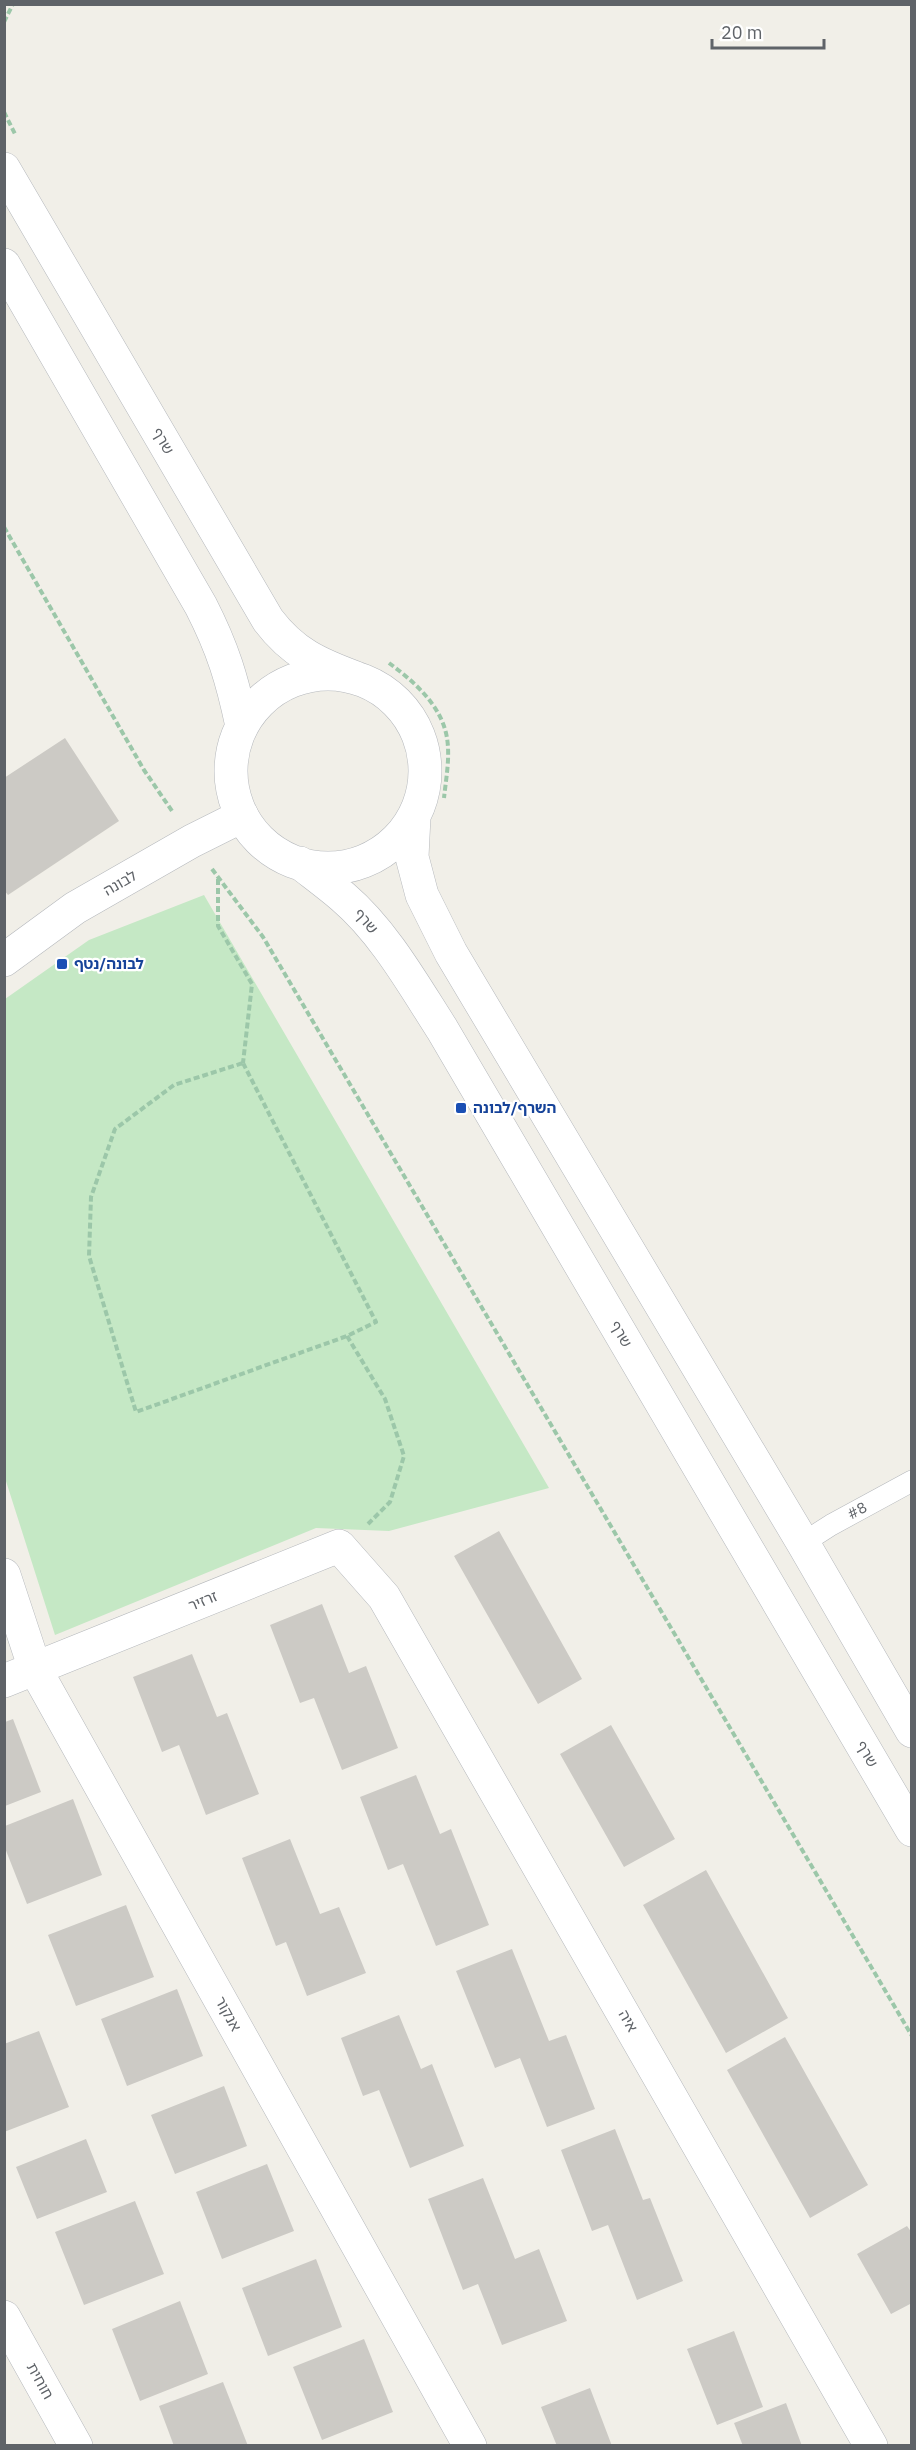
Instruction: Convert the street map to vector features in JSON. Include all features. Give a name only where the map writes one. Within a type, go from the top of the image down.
[{"type":"street","name":"שרף","points":[[4,169],[268,620],[282,638],[301,654],[322,666],[356,678]]},
{"type":"street","points":[[4,265],[220,642],[231,675],[242,726]]},
{"type":"street","points":[[414,817],[398,839],[377,855],[352,865],[325,868],[292,861],[263,843],[242,816],[233,789],[231,760],[238,733],[253,708],[274,689],[299,678],[328,674],[356,678],[382,690],[404,710],[418,734],[425,762],[423,791],[414,817],[412,857],[422,895],[451,953],[803,1543],[912,1731]]},
{"type":"street","name":"לבונה","points":[[4,960],[75,908],[192,841],[242,816]]},
{"type":"street","name":"שרף","points":[[300,862],[345,898],[372,928],[404,969],[436,1019],[912,1830]]},
{"type":"street","name":"איה","points":[[339,1546],[384,1597],[871,2445]]},
{"type":"street","name":"זרזיר","points":[[4,1681],[339,1546]]},
{"type":"street","name":"אנקור","points":[[4,1575],[35,1669],[470,2445]]},
{"type":"street","name":"חוחית","points":[[4,2317],[76,2445]]},
{"type":"lane","name":"#8","points":[[803,1543],[831,1525],[912,1481]]},
{"type":"path","points":[[4,22],[13,4]]},
{"type":"path","points":[[4,527],[144,770],[192,841],[263,937],[912,2036]]},
{"type":"path","points":[[218,877],[219,926],[252,984],[243,1063],[376,1322],[347,1336],[136,1412],[89,1256],[91,1197],[115,1129],[174,1085],[243,1063]]},
{"type":"path","points":[[339,1546],[372,1521],[390,1502],[404,1456],[385,1399],[347,1336]]},
{"type":"green space","points":[[204,895],[549,1488],[389,1531],[316,1528],[55,1635],[5,1478],[5,999],[89,940]]},
{"type":"building","points":[[65,738],[119,821],[8,895],[4,890],[4,778]]},
{"type":"building","points":[[499,1531],[582,1679],[538,1704],[454,1556]]},
{"type":"building","points":[[322,1604],[349,1673],[366,1666],[398,1748],[342,1770],[314,1698],[300,1703],[270,1625]]},
{"type":"building","points":[[192,1654],[217,1717],[227,1713],[259,1794],[206,1815],[179,1745],[162,1752],[133,1677]]},
{"type":"building","points":[[13,1719],[41,1792],[5,1806],[5,1722]]},
{"type":"building","points":[[611,1725],[675,1839],[624,1867],[560,1754]]},
{"type":"building","points":[[416,1775],[440,1834],[451,1829],[489,1925],[436,1946],[403,1864],[388,1870],[360,1797]]},
{"type":"building","points":[[73,1799],[102,1875],[27,1904],[5,1848],[5,1826]]},
{"type":"building","points":[[290,1839],[320,1914],[339,1907],[366,1973],[307,1996],[286,1942],[276,1946],[242,1858]]},
{"type":"building","points":[[706,1870],[788,2018],[726,2053],[643,1905]]},
{"type":"building","points":[[126,1905],[154,1977],[76,2006],[48,1935]]},
{"type":"building","points":[[512,1949],[549,2041],[566,2035],[595,2109],[547,2127],[520,2058],[495,2068],[456,1971]]},
{"type":"building","points":[[177,1989],[203,2056],[127,2086],[101,2019]]},
{"type":"building","points":[[399,2015],[421,2069],[432,2064],[464,2146],[410,2168],[379,2090],[363,2096],[341,2038]]},
{"type":"building","points":[[39,2031],[69,2107],[4,2132],[4,2044]]},
{"type":"building","points":[[785,2037],[868,2185],[810,2218],[727,2070]]},
{"type":"building","points":[[224,2086],[247,2146],[175,2174],[151,2115]]},
{"type":"building","points":[[615,2129],[643,2200],[650,2198],[683,2281],[637,2300],[608,2225],[592,2231],[561,2150]]},
{"type":"building","points":[[86,2139],[107,2192],[37,2219],[16,2167]]},
{"type":"building","points":[[267,2164],[294,2231],[222,2259],[196,2192]]},
{"type":"building","points":[[483,2178],[515,2259],[539,2249],[567,2321],[502,2345],[478,2284],[463,2290],[428,2199]]},
{"type":"building","points":[[135,2201],[164,2274],[84,2305],[55,2232]]},
{"type":"building","points":[[907,2226],[912,2233],[912,2303],[891,2314],[857,2254]]},
{"type":"building","points":[[316,2259],[342,2327],[268,2356],[242,2288]]},
{"type":"building","points":[[180,2301],[208,2374],[140,2401],[112,2329]]},
{"type":"building","points":[[734,2331],[763,2407],[717,2425],[687,2349]]},
{"type":"building","points":[[364,2339],[393,2412],[322,2440],[293,2367]]},
{"type":"building","points":[[223,2382],[248,2446],[174,2446],[159,2406]]},
{"type":"building","points":[[590,2388],[612,2446],[557,2446],[541,2407]]},
{"type":"building","points":[[786,2403],[802,2446],[743,2446],[734,2423]]},
{"type":"place","name":"לבונה/נטף","points":[[62,964]]},
{"type":"place","name":"השרף/לבונה","points":[[461,1108]]}]
